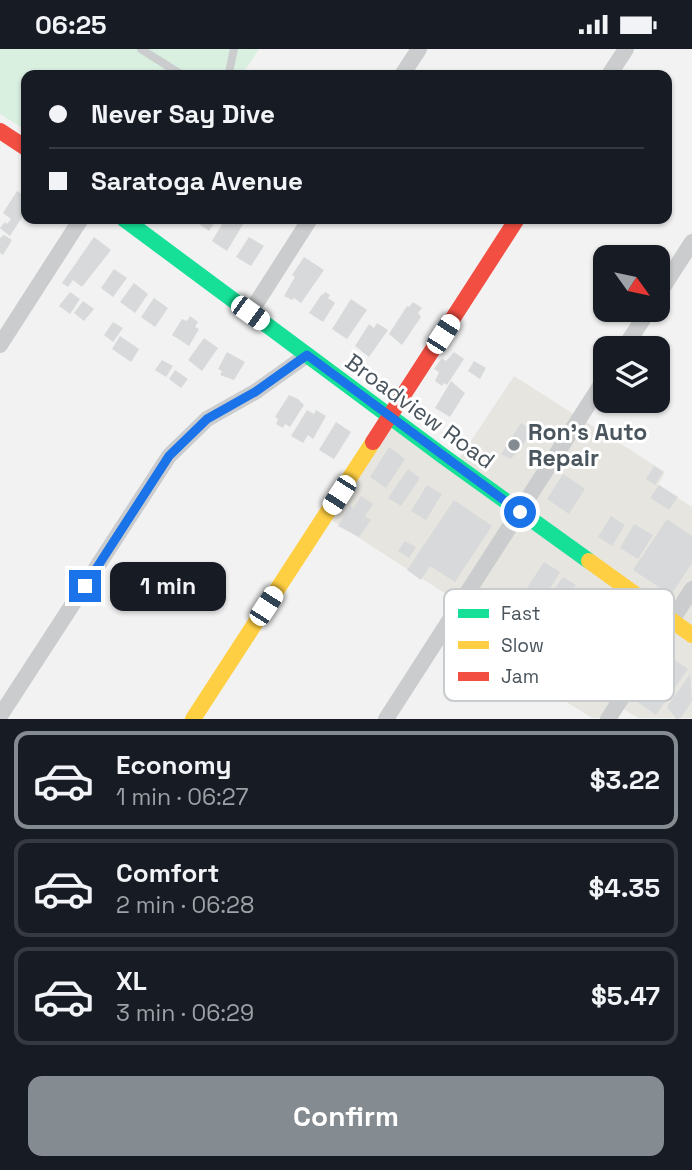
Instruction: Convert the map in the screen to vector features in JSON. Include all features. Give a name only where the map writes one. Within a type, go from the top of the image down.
[{"type":"main road","points":[[0,131],[21,145]]},
{"type":"main road","name":"Broadview Road","points":[[131,224],[627,589]]},
{"type":"main road","points":[[194,718],[514,224]]},
{"type":"main road","name":"Broadview Road","points":[[674,622],[692,635]]},
{"type":"street","points":[[405,70],[419,49]]},
{"type":"street","points":[[612,70],[626,49]]},
{"type":"street","points":[[0,345],[78,224]]},
{"type":"street","points":[[250,313],[307,224]]},
{"type":"street","points":[[670,276],[692,242]]},
{"type":"street","points":[[0,716],[169,456],[207,419],[255,392],[307,355]]},
{"type":"street","points":[[470,589],[593,397]]},
{"type":"street","points":[[674,618],[692,589]]},
{"type":"street","points":[[386,719],[444,629]]},
{"type":"street","points":[[608,719],[620,701]]},
{"type":"lane","points":[[141,49],[174,70]]},
{"type":"lane","points":[[229,70],[234,49]]},
{"type":"shaded area","points":[[514,376],[665,472],[658,485],[692,507],[692,718],[638,718],[617,705],[608,718],[592,718],[565,701],[674,701],[674,589],[444,589],[444,593],[325,516],[390,416],[455,465]]},
{"type":"green space","points":[[0,49],[259,49],[245,70],[21,70],[21,127],[0,114]]},
{"type":"building","points":[[17,191],[21,194],[21,219],[10,236],[0,228],[11,219],[3,213]]},
{"type":"building","points":[[199,224],[214,224],[209,231]]},
{"type":"building","points":[[222,224],[243,224],[227,251],[212,241]]},
{"type":"building","points":[[4,235],[12,240],[3,255],[0,253],[0,238]]},
{"type":"building","points":[[94,237],[111,250],[82,287],[73,280],[68,287],[62,283]]},
{"type":"building","points":[[249,237],[264,246],[251,266],[236,257]]},
{"type":"building","points":[[304,257],[324,270],[301,303],[284,296],[295,277],[292,275]]},
{"type":"building","points":[[114,269],[127,278],[113,297],[101,288]]},
{"type":"building","points":[[134,283],[148,294],[135,313],[120,302]]},
{"type":"building","points":[[70,292],[80,299],[70,314],[59,306]]},
{"type":"building","points":[[325,292],[335,303],[323,322],[309,313]]},
{"type":"building","points":[[154,298],[168,308],[155,327],[141,317]]},
{"type":"building","points":[[351,299],[367,310],[347,339],[332,329]]},
{"type":"building","points":[[83,301],[94,309],[84,321],[74,313]]},
{"type":"building","points":[[413,302],[422,308],[418,313],[421,317],[402,345],[389,334],[407,306]]},
{"type":"building","points":[[190,316],[198,322],[195,327],[199,329],[189,346],[172,335],[182,319],[187,321]]},
{"type":"building","points":[[113,322],[123,328],[113,342],[104,335]]},
{"type":"building","points":[[377,323],[388,330],[369,357],[355,346],[369,324],[374,328]]},
{"type":"building","points":[[120,336],[139,349],[131,362],[112,349]]},
{"type":"building","points":[[204,338],[218,348],[202,371],[188,360]]},
{"type":"building","points":[[227,352],[245,362],[234,380],[220,375],[222,371],[218,369]]},
{"type":"building","points":[[454,352],[464,359],[447,385],[444,383],[442,386],[435,381],[439,372],[434,369],[442,358],[446,361]]},
{"type":"building","points":[[162,360],[173,366],[166,377],[155,370]]},
{"type":"building","points":[[474,361],[486,368],[480,379],[468,371]]},
{"type":"building","points":[[175,370],[188,379],[181,388],[169,379]]},
{"type":"building","points":[[451,381],[465,393],[450,417],[435,408]]},
{"type":"building","points":[[289,395],[304,405],[290,427],[285,424],[283,428],[276,424],[278,419],[275,417]]},
{"type":"building","points":[[307,410],[314,414],[316,410],[326,416],[313,439],[308,435],[303,443],[291,436]]},
{"type":"building","points":[[336,422],[351,432],[334,459],[319,450]]},
{"type":"building","points":[[521,423],[534,431],[511,459],[501,454]]},
{"type":"building","points":[[389,447],[405,459],[386,488],[370,477]]},
{"type":"building","points":[[654,466],[663,472],[655,485],[646,479]]},
{"type":"building","points":[[408,469],[420,478],[401,506],[388,498]]},
{"type":"building","points":[[563,474],[585,489],[569,514],[547,499]]},
{"type":"building","points":[[427,485],[442,494],[426,520],[411,511]]},
{"type":"building","points":[[659,485],[678,497],[669,510],[650,498]]},
{"type":"building","points":[[361,496],[373,504],[365,516],[371,520],[359,537],[338,526],[350,506],[353,508]]},
{"type":"building","points":[[454,500],[492,526],[455,582],[430,566],[421,580],[407,570]]},
{"type":"building","points":[[611,516],[625,525],[612,546],[598,537]]},
{"type":"building","points":[[667,519],[692,536],[692,563],[674,590],[662,589],[633,570]]},
{"type":"building","points":[[634,524],[653,535],[638,559],[620,548]]},
{"type":"building","points":[[405,541],[416,547],[409,558],[398,551]]},
{"type":"building","points":[[544,562],[560,572],[550,589],[526,589]]},
{"type":"building","points":[[563,577],[576,585],[573,589],[555,589]]},
{"type":"building","points":[[674,659],[688,669],[674,689]]},
{"type":"building","points":[[690,674],[692,701],[681,718],[676,719],[667,707],[674,701]]},
{"type":"building","points":[[636,701],[666,701],[656,715]]},
{"type":"traffic: fast","points":[[131,224],[589,561]]},
{"type":"traffic: slow","points":[[193,719],[373,442]]},
{"type":"traffic: slow","points":[[589,561],[628,589]]},
{"type":"traffic: slow","points":[[674,622],[692,635]]},
{"type":"traffic: jam","points":[[0,131],[21,145]]},
{"type":"traffic: jam","points":[[373,442],[514,224]]},
{"type":"place","name":"Ron's Auto Repair","points":[[514,445]]},
{"type":"route","points":[[85,586],[169,456],[207,419],[255,392],[307,355],[520,512]]}]
